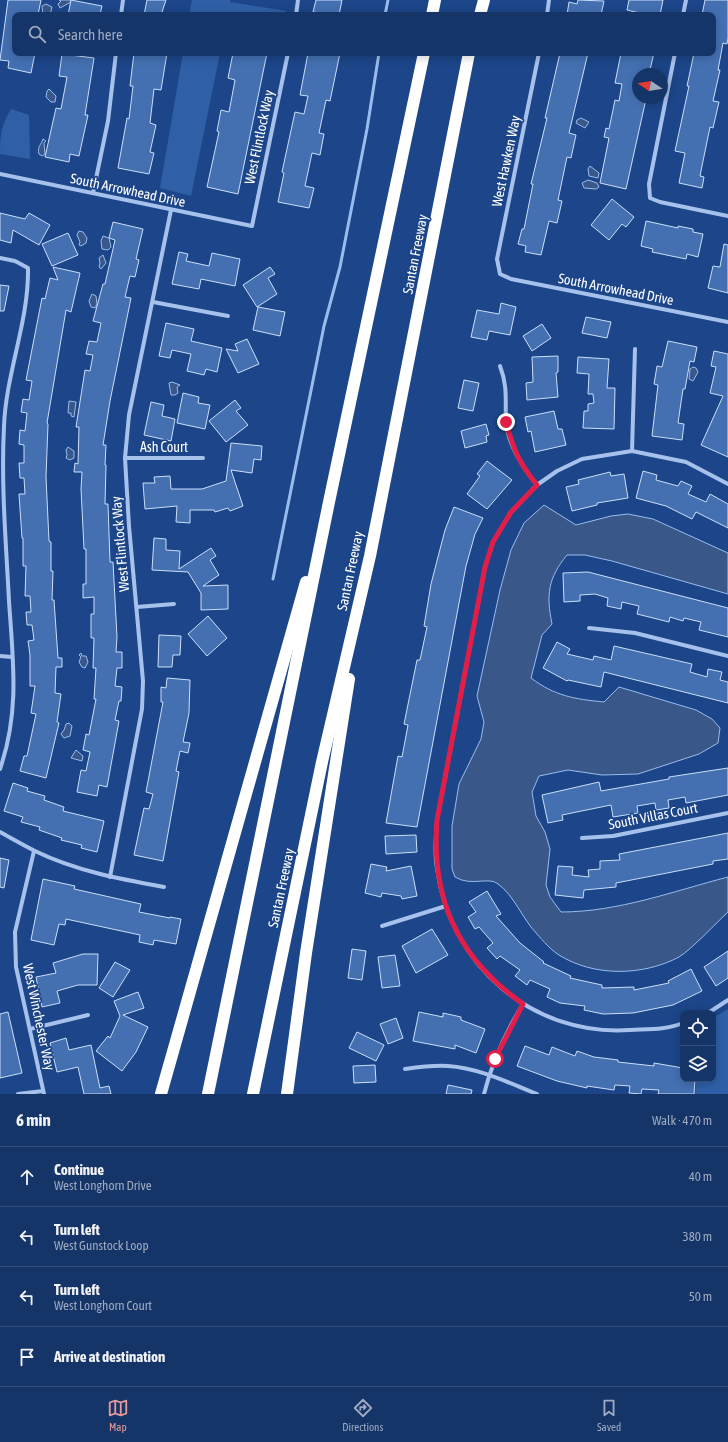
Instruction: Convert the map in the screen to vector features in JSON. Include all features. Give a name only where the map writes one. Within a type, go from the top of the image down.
[{"type":"highway","points":[[433,12],[435,0]]},
{"type":"highway","points":[[479,12],[480,0]]},
{"type":"highway","points":[[480,12],[484,0]]},
{"type":"highway","points":[[208,1094],[329,502],[423,56]]},
{"type":"highway","name":"Santan Freeway","points":[[253,1094],[322,762],[370,556],[469,56]]},
{"type":"highway","points":[[160,1094],[329,502]]},
{"type":"highway","points":[[287,1094],[328,807],[370,556]]},
{"type":"street","points":[[121,12],[123,0]]},
{"type":"street","points":[[296,12],[298,0]]},
{"type":"street","points":[[547,12],[550,0]]},
{"type":"street","points":[[683,12],[686,0]]},
{"type":"street","points":[[93,193],[108,121],[116,56]]},
{"type":"street","name":"West Flintlock Way","points":[[252,226],[287,56]]},
{"type":"street","name":"West Hawken Way","points":[[500,274],[497,259],[538,56]]},
{"type":"street","points":[[674,56],[649,184],[650,198],[660,202],[728,216]]},
{"type":"street","name":"South Arrowhead Drive","points":[[0,174],[252,226]]},
{"type":"street","name":"West Flintlock Way","points":[[110,877],[142,709],[143,681],[129,526],[126,458],[129,416],[171,210]]},
{"type":"street","points":[[0,258],[15,261],[28,268],[28,286],[12,370],[4,424],[2,492],[14,703],[8,744],[0,769]]},
{"type":"street","name":"South Arrowhead Drive","points":[[500,274],[511,279],[728,322]]},
{"type":"street","points":[[153,302],[228,316]]},
{"type":"street","points":[[632,452],[635,349]]},
{"type":"street","points":[[500,366],[506,381],[506,422],[511,443],[521,465],[537,485]]},
{"type":"street","points":[[680,1024],[672,1028],[607,1032],[584,1029],[540,1014],[499,987],[476,963],[459,936],[446,906],[437,869],[435,847],[437,820],[485,567],[493,542],[511,512],[537,485],[557,471],[582,459],[632,452],[686,462],[728,484]]},
{"type":"street","name":"Ash Court","points":[[126,458],[203,458]]},
{"type":"street","points":[[137,606],[174,604]]},
{"type":"street","points":[[589,628],[635,633],[728,656]]},
{"type":"street","points":[[0,656],[12,657]]},
{"type":"street","name":"South Villas Court","points":[[582,838],[613,836],[728,813]]},
{"type":"street","points":[[0,832],[34,851],[69,865],[110,877],[164,887]]},
{"type":"street","name":"West Winchester Way","points":[[34,851],[15,932],[16,967],[44,1092]]},
{"type":"street","points":[[382,926],[446,906]]},
{"type":"street","points":[[713,1010],[728,1000]]},
{"type":"street","points":[[484,1094],[488,1075],[500,1047],[523,1004]]},
{"type":"street","points":[[30,1029],[88,1015]]},
{"type":"street","points":[[405,1069],[426,1066],[449,1066],[474,1070],[537,1094]]},
{"type":"street","points":[[18,1094],[44,1092]]},
{"type":"shaded area","points":[[59,0],[70,0],[71,2],[60,8],[58,4],[61,1]]},
{"type":"shaded area","points":[[192,0],[230,0],[230,2],[286,11],[286,12],[190,12]]},
{"type":"shaded area","points":[[46,4],[52,7],[51,12],[43,12],[42,6]]},
{"type":"shaded area","points":[[182,56],[219,56],[191,196],[160,188]]},
{"type":"shaded area","points":[[49,89],[56,96],[55,102],[51,102],[46,97]]},
{"type":"shaded area","points":[[11,109],[29,115],[30,159],[0,154],[2,131],[5,120]]},
{"type":"shaded area","points":[[581,118],[589,122],[585,128],[576,123],[577,120]]},
{"type":"shaded area","points":[[43,139],[46,141],[44,143],[45,154],[42,156],[39,154],[38,150]]},
{"type":"shaded area","points":[[590,166],[599,173],[598,178],[589,176],[588,169]]},
{"type":"shaded area","points":[[588,180],[597,183],[599,187],[596,189],[584,188],[582,183]]},
{"type":"shaded area","points":[[79,231],[83,232],[87,238],[86,243],[81,246],[79,245],[80,242],[77,235]]},
{"type":"shaded area","points":[[103,236],[109,238],[111,247],[108,250],[102,249],[101,241]]},
{"type":"shaded area","points":[[103,255],[106,263],[101,269],[99,267],[99,258]]},
{"type":"shaded area","points":[[92,294],[96,296],[97,304],[95,308],[91,307],[89,301]]},
{"type":"shaded area","points":[[693,367],[696,368],[698,372],[693,381],[689,379],[690,369]]},
{"type":"shaded area","points":[[172,382],[180,385],[177,387],[178,393],[175,395],[171,395],[169,383]]},
{"type":"shaded area","points":[[69,401],[76,402],[74,417],[71,416],[71,413],[68,413]]},
{"type":"shaded area","points":[[68,447],[74,451],[74,458],[70,460],[66,458],[66,450]]},
{"type":"shaded area","points":[[544,505],[576,525],[611,516],[628,514],[653,519],[728,553],[728,594],[612,561],[585,555],[567,555],[552,579],[549,604],[552,624],[542,635],[531,678],[557,693],[583,700],[604,702],[619,687],[696,710],[712,719],[720,728],[718,743],[699,754],[638,774],[602,775],[568,770],[539,776],[532,792],[536,816],[545,832],[550,849],[546,885],[550,897],[561,912],[582,911],[625,905],[728,877],[728,912],[679,957],[650,968],[634,971],[603,970],[587,967],[559,955],[544,942],[527,922],[509,894],[498,884],[490,881],[473,882],[461,880],[455,877],[452,869],[452,826],[459,784],[481,739],[484,722],[477,696],[500,590],[511,550],[524,523]]},
{"type":"shaded area","points":[[81,653],[82,656],[86,656],[88,662],[85,668],[82,667],[79,662],[81,657],[79,655]]},
{"type":"shaded area","points":[[69,723],[72,726],[70,736],[64,738],[61,734],[66,724]]},
{"type":"shaded area","points":[[76,750],[83,756],[82,761],[71,758]]},
{"type":"shaded area","points":[[728,1009],[728,1094],[695,1094],[696,1082],[716,1082],[716,1016]]},
{"type":"building","points":[[8,0],[41,0],[39,12],[12,12],[12,56],[34,56],[31,73],[8,68],[9,61],[0,60]]},
{"type":"building","points":[[71,0],[102,6],[101,12],[69,12]]},
{"type":"building","points":[[147,0],[166,0],[162,12],[145,12]]},
{"type":"building","points":[[316,0],[342,0],[340,12],[313,12]]},
{"type":"building","points":[[578,0],[604,1],[602,12],[567,12],[569,2],[577,4]]},
{"type":"building","points":[[629,0],[663,0],[661,12],[635,12],[627,10]]},
{"type":"building","points":[[705,0],[728,0],[728,38],[727,44],[723,43],[718,70],[720,70],[713,101],[719,102],[713,128],[710,127],[700,176],[704,177],[702,188],[679,183],[685,153],[675,151],[689,86],[687,86],[693,56],[716,56],[716,12],[703,12]]},
{"type":"building","points":[[62,56],[94,58],[85,115],[88,115],[79,156],[70,154],[69,162],[45,157],[56,108],[61,109],[67,77],[59,76]]},
{"type":"building","points":[[134,56],[167,56],[161,90],[154,89],[150,123],[156,125],[150,152],[154,153],[149,174],[118,168],[127,118],[129,119],[133,86],[130,86]]},
{"type":"building","points":[[232,56],[266,56],[238,194],[207,187],[219,132],[217,131],[221,110],[229,112],[235,80],[228,78]]},
{"type":"building","points":[[307,56],[339,56],[330,101],[326,100],[319,133],[324,134],[320,155],[312,153],[305,186],[314,188],[309,208],[278,202],[284,173],[282,172],[295,112],[304,114],[308,96],[300,95]]},
{"type":"building","points":[[559,56],[587,56],[569,133],[576,135],[571,158],[567,157],[558,200],[562,201],[557,223],[549,221],[541,255],[525,252],[526,246],[518,244],[522,229],[524,229],[533,184],[531,184],[547,118],[545,118]]},
{"type":"building","points":[[620,56],[653,56],[650,68],[632,68],[632,104],[645,104],[626,189],[600,183],[609,138],[604,137],[606,128],[609,129],[615,100],[619,101],[622,84],[615,83]]},
{"type":"building","points":[[612,199],[634,217],[626,227],[622,224],[609,240],[591,225]]},
{"type":"building","points":[[0,213],[25,219],[29,213],[50,225],[39,245],[13,230],[11,243],[0,240]]},
{"type":"building","points":[[646,221],[678,228],[678,226],[693,229],[693,232],[703,234],[698,257],[687,254],[686,259],[652,252],[653,249],[641,246]]},
{"type":"building","points":[[113,222],[143,229],[136,259],[139,260],[135,277],[130,276],[125,297],[131,298],[110,401],[103,445],[106,445],[105,504],[108,504],[110,562],[113,562],[117,637],[116,652],[122,652],[122,668],[117,668],[115,686],[122,687],[121,701],[119,701],[115,720],[119,721],[107,787],[99,785],[97,796],[77,792],[81,770],[86,771],[90,752],[83,750],[86,734],[89,735],[96,699],[94,699],[96,668],[93,668],[94,638],[91,638],[91,614],[94,614],[94,597],[83,598],[83,584],[86,584],[86,549],[84,549],[81,489],[82,472],[74,472],[75,463],[78,464],[79,427],[76,427],[85,370],[90,371],[93,355],[86,354],[89,341],[97,342],[101,323],[93,321],[103,284],[105,284],[115,240],[109,238]]},
{"type":"building","points":[[68,233],[78,255],[52,266],[42,244]]},
{"type":"building","points":[[724,244],[728,245],[728,293],[708,288],[713,266],[720,267]]},
{"type":"building","points":[[179,252],[188,254],[186,261],[209,266],[212,253],[240,259],[235,286],[201,279],[199,289],[172,284]]},
{"type":"building","points":[[53,267],[80,273],[71,312],[66,310],[47,423],[46,477],[49,541],[51,542],[51,571],[53,571],[52,600],[54,600],[58,658],[62,658],[62,667],[56,667],[55,693],[61,694],[57,722],[59,723],[46,778],[20,771],[24,756],[27,756],[36,714],[31,713],[35,686],[30,686],[30,655],[28,641],[34,640],[32,625],[27,625],[26,612],[31,612],[30,596],[25,596],[26,566],[23,566],[23,538],[19,494],[25,494],[24,478],[20,478],[19,463],[24,463],[24,445],[19,444],[20,430],[25,431],[27,413],[21,412],[23,399],[29,400],[32,381],[26,380],[42,298],[45,299],[50,278],[58,280]]},
{"type":"building","points":[[270,267],[275,274],[268,278],[277,294],[257,307],[243,285]]},
{"type":"building","points":[[0,285],[9,286],[4,311],[0,311]]},
{"type":"building","points":[[501,303],[516,307],[510,335],[489,331],[487,340],[471,337],[477,310],[499,314]]},
{"type":"building","points":[[258,307],[285,312],[280,336],[253,330]]},
{"type":"building","points":[[586,317],[611,322],[607,338],[582,333]]},
{"type":"building","points":[[166,323],[194,329],[191,341],[222,348],[217,372],[206,369],[204,375],[187,371],[191,354],[172,350],[170,358],[159,356]]},
{"type":"building","points":[[542,324],[551,338],[532,351],[523,336]]},
{"type":"building","points":[[247,339],[259,364],[238,373],[226,349],[238,351],[235,344]]},
{"type":"building","points":[[668,341],[697,347],[694,362],[690,361],[685,389],[683,389],[678,423],[684,424],[682,440],[652,436],[658,385],[654,384],[657,366],[662,367]]},
{"type":"building","points":[[714,351],[728,354],[728,457],[701,445],[723,396],[710,393],[716,367],[711,366]]},
{"type":"building","points":[[558,356],[558,372],[556,373],[558,397],[527,400],[526,383],[533,382],[532,357]]},
{"type":"building","points":[[578,357],[609,359],[607,388],[615,388],[614,429],[583,428],[584,411],[588,411],[588,404],[594,403],[593,394],[588,394],[589,374],[577,373]]},
{"type":"building","points":[[464,380],[479,383],[473,411],[458,408]]},
{"type":"building","points":[[183,393],[199,397],[198,403],[210,405],[205,429],[177,423]]},
{"type":"building","points":[[235,400],[241,408],[236,411],[248,425],[226,442],[209,421]]},
{"type":"building","points":[[151,402],[164,405],[162,416],[175,419],[171,441],[144,435]]},
{"type":"building","points":[[554,411],[558,429],[562,429],[566,445],[535,452],[531,431],[528,432],[525,417]]},
{"type":"building","points":[[486,424],[489,435],[486,436],[487,442],[465,448],[461,431]]},
{"type":"building","points":[[231,443],[262,446],[261,460],[254,459],[252,473],[231,470],[243,506],[230,511],[228,508],[215,512],[214,510],[190,510],[190,523],[176,522],[177,506],[145,509],[143,483],[155,483],[154,477],[170,476],[171,489],[202,489],[226,481]]},
{"type":"building","points":[[487,461],[512,480],[487,509],[467,494],[480,476],[477,474]]},
{"type":"building","points":[[643,471],[657,475],[656,480],[678,486],[681,481],[692,486],[688,494],[706,502],[710,494],[728,504],[728,528],[696,512],[692,519],[666,506],[636,498]]},
{"type":"building","points":[[610,472],[611,476],[624,474],[628,498],[597,503],[597,505],[572,511],[566,487],[579,484],[578,480]]},
{"type":"building","points":[[454,507],[483,518],[475,534],[466,566],[417,827],[386,823],[398,756],[402,757],[408,725],[404,724],[417,660],[420,660],[427,627],[424,626],[431,584],[445,530]]},
{"type":"building","points":[[154,538],[166,539],[166,550],[180,551],[179,569],[211,548],[216,556],[210,560],[219,575],[203,586],[228,585],[228,609],[201,610],[201,593],[188,572],[152,570]]},
{"type":"building","points":[[588,572],[728,608],[728,637],[699,630],[701,622],[684,618],[683,621],[670,617],[669,622],[637,614],[639,606],[622,602],[621,609],[607,606],[608,598],[595,594],[580,595],[580,601],[564,602],[563,573]]},
{"type":"building","points":[[208,616],[227,638],[207,656],[188,634]]},
{"type":"building","points":[[159,635],[181,636],[180,655],[173,655],[172,667],[158,667]]},
{"type":"building","points":[[557,642],[570,649],[567,654],[593,660],[594,656],[611,660],[614,646],[692,664],[690,672],[707,677],[708,669],[722,672],[720,680],[728,682],[728,703],[604,672],[601,687],[567,681],[543,668]]},
{"type":"building","points":[[167,678],[190,680],[189,713],[183,742],[190,743],[188,753],[180,751],[176,771],[179,772],[163,861],[134,855],[144,808],[149,809],[153,794],[146,792],[163,702],[161,702],[161,687],[166,688]]},
{"type":"building","points":[[728,768],[728,795],[686,803],[685,797],[668,800],[669,808],[656,810],[655,803],[637,806],[638,813],[613,817],[611,805],[562,815],[563,820],[548,823],[542,795],[599,782],[601,791],[669,779],[669,777]]},
{"type":"building","points":[[13,783],[28,788],[27,791],[45,796],[44,800],[64,807],[63,811],[104,821],[97,852],[81,848],[82,845],[61,840],[62,838],[39,830],[40,827],[21,822],[23,817],[4,811]]},
{"type":"building","points":[[728,833],[728,859],[713,861],[713,864],[616,883],[616,887],[584,890],[583,898],[555,895],[558,866],[573,867],[572,875],[589,877],[588,870],[600,869],[600,861],[620,860],[619,854]]},
{"type":"building","points":[[416,835],[417,852],[386,854],[385,836]]},
{"type":"building","points":[[0,858],[9,860],[4,888],[0,887]]},
{"type":"building","points":[[371,864],[387,867],[386,871],[411,866],[417,896],[402,899],[401,896],[382,893],[381,897],[365,893]]},
{"type":"building","points":[[43,879],[75,886],[74,889],[141,904],[139,912],[181,919],[176,944],[154,940],[153,945],[139,942],[140,935],[66,919],[65,925],[59,924],[54,945],[31,940]]},
{"type":"building","points":[[487,891],[501,914],[496,916],[520,943],[544,962],[543,963],[571,976],[570,978],[602,985],[602,988],[634,987],[634,990],[669,983],[668,981],[691,969],[702,991],[673,1005],[633,1013],[603,1014],[584,1010],[585,1006],[560,1003],[547,997],[550,989],[530,980],[527,985],[515,976],[520,970],[500,956],[497,959],[487,948],[493,943],[479,927],[475,929],[468,917],[476,912],[469,902]]},
{"type":"building","points":[[432,929],[448,955],[416,973],[402,946]]},
{"type":"building","points":[[352,949],[366,951],[362,980],[348,978]]},
{"type":"building","points":[[728,951],[728,978],[716,986],[704,967]]},
{"type":"building","points":[[83,954],[98,954],[97,985],[78,985],[57,991],[60,1003],[42,1007],[36,977],[56,973],[53,963]]},
{"type":"building","points":[[395,955],[400,986],[382,988],[378,957]]},
{"type":"building","points":[[115,962],[130,970],[113,997],[99,988]]},
{"type":"building","points":[[138,992],[144,1008],[123,1015],[148,1027],[136,1052],[122,1071],[96,1051],[108,1036],[110,1038],[120,1016],[114,1001]]},
{"type":"building","points":[[8,1012],[22,1073],[0,1078],[0,1014]]},
{"type":"building","points":[[419,1012],[443,1017],[443,1013],[461,1017],[461,1020],[485,1029],[476,1053],[455,1045],[455,1049],[413,1041]]},
{"type":"building","points":[[396,1018],[403,1038],[388,1044],[380,1024]]},
{"type":"building","points":[[357,1032],[384,1045],[376,1061],[349,1048]]},
{"type":"building","points":[[66,1038],[69,1050],[91,1045],[100,1088],[109,1086],[111,1094],[84,1094],[78,1067],[57,1072],[50,1043]]},
{"type":"building","points":[[525,1046],[549,1055],[552,1047],[575,1056],[577,1051],[594,1057],[618,1060],[618,1062],[654,1066],[654,1063],[680,1067],[680,1082],[695,1082],[694,1094],[658,1094],[659,1090],[642,1089],[641,1094],[629,1093],[630,1086],[615,1085],[614,1090],[587,1086],[587,1088],[557,1081],[517,1066]]},
{"type":"building","points":[[375,1065],[376,1082],[354,1083],[353,1066]]},
{"type":"building","points":[[448,1085],[472,1090],[471,1094],[446,1094]]},
{"type":"waterway","points":[[386,12],[388,0]]},
{"type":"waterway","points":[[273,579],[324,326],[340,267],[367,129],[379,56]]},
{"type":"route","points":[[495,1059],[523,1004],[499,987],[476,963],[459,936],[446,906],[437,869],[435,847],[437,820],[485,567],[493,542],[511,512],[537,485],[521,465],[511,443],[506,422]]}]
